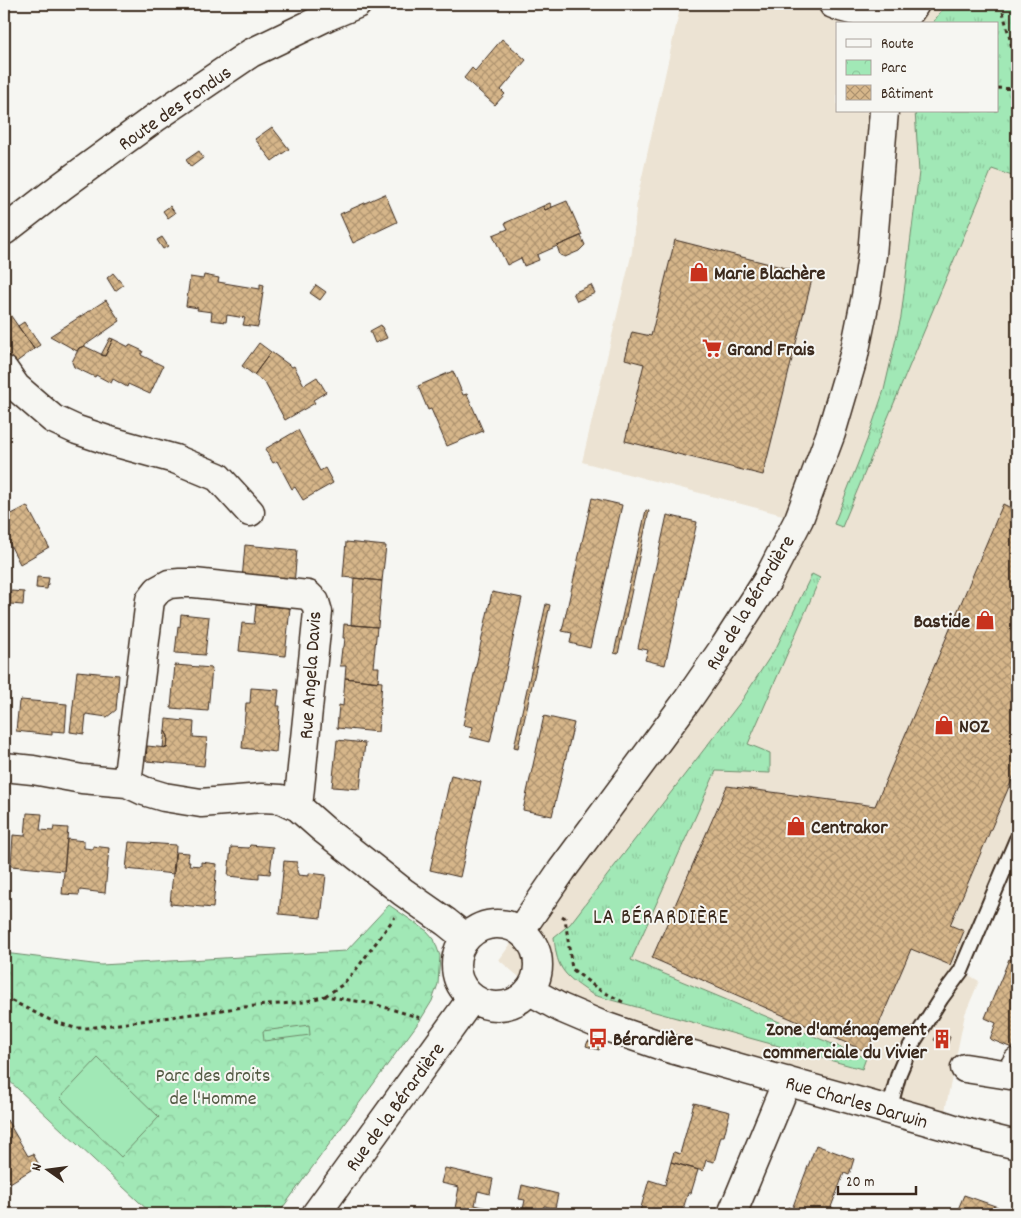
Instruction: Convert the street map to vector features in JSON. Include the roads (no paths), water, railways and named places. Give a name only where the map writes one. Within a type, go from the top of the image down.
[{"type":"street","name":"Route des Fondus","points":[[4,232],[62,186],[155,118],[251,53],[357,4]]},
{"type":"street","points":[[840,11],[872,12],[888,10],[906,4]]},
{"type":"street","points":[[902,22],[915,4]]},
{"type":"street","name":"Rue de la Bérardière","points":[[866,112],[875,226]]},
{"type":"street","name":"Rue de la Bérardière","points":[[520,931],[562,870],[688,701],[767,581],[792,534],[831,433],[854,355],[866,296],[875,226],[884,112]]},
{"type":"street","points":[[4,370],[16,387],[53,419],[77,430],[175,459],[218,476],[250,512]]},
{"type":"street","name":"Rue Angela Davis","points":[[127,782],[150,600],[158,590],[169,584],[194,583],[308,595],[315,602],[318,612],[298,807]]},
{"type":"street","points":[[4,767],[82,779],[127,782],[144,791],[164,797],[201,803],[262,798],[281,799],[298,807],[410,897],[466,938]]},
{"type":"street","points":[[489,924],[502,924],[514,927],[520,931],[533,944],[537,955],[539,968],[536,980],[530,991],[520,1000],[496,1007],[483,1004],[472,998],[463,988],[457,976],[456,962],[459,949],[466,938],[477,929],[489,924]]},
{"type":"street","name":"Rue Charles Darwin","points":[[530,991],[561,1008],[668,1048],[942,1124],[964,1132],[1017,1145]]},
{"type":"street","name":"Rue de la Bérardière","points":[[316,1214],[472,998]]},
{"type":"street","points":[[965,1068],[1010,1075],[1017,1062]]},
{"type":"street","points":[[732,1214],[787,1081]]},
{"type":"lane","points":[[889,1110],[899,1073],[910,1047],[961,971],[1017,839]]},
{"type":"place","name":"Marie Blachère","points":[[699,272]]},
{"type":"place","name":"Grand Frais","points":[[712,348]]},
{"type":"place","name":"Bastide","points":[[985,620]]},
{"type":"place","name":"NOZ","points":[[944,725]]},
{"type":"place","name":"Centrakor","points":[[796,826]]},
{"type":"place","name":"Bérardière","points":[[598,1038]]},
{"type":"place","name":"Zone d'aménagement commerciale du Vivier","points":[[942,1039]]},
{"type":"district","name":"LA BÉRARDIÈRE","points":[[661,916]]},
{"type":"park label","name":"Parc des droits de l'Homme","points":[[213,1086]]}]
